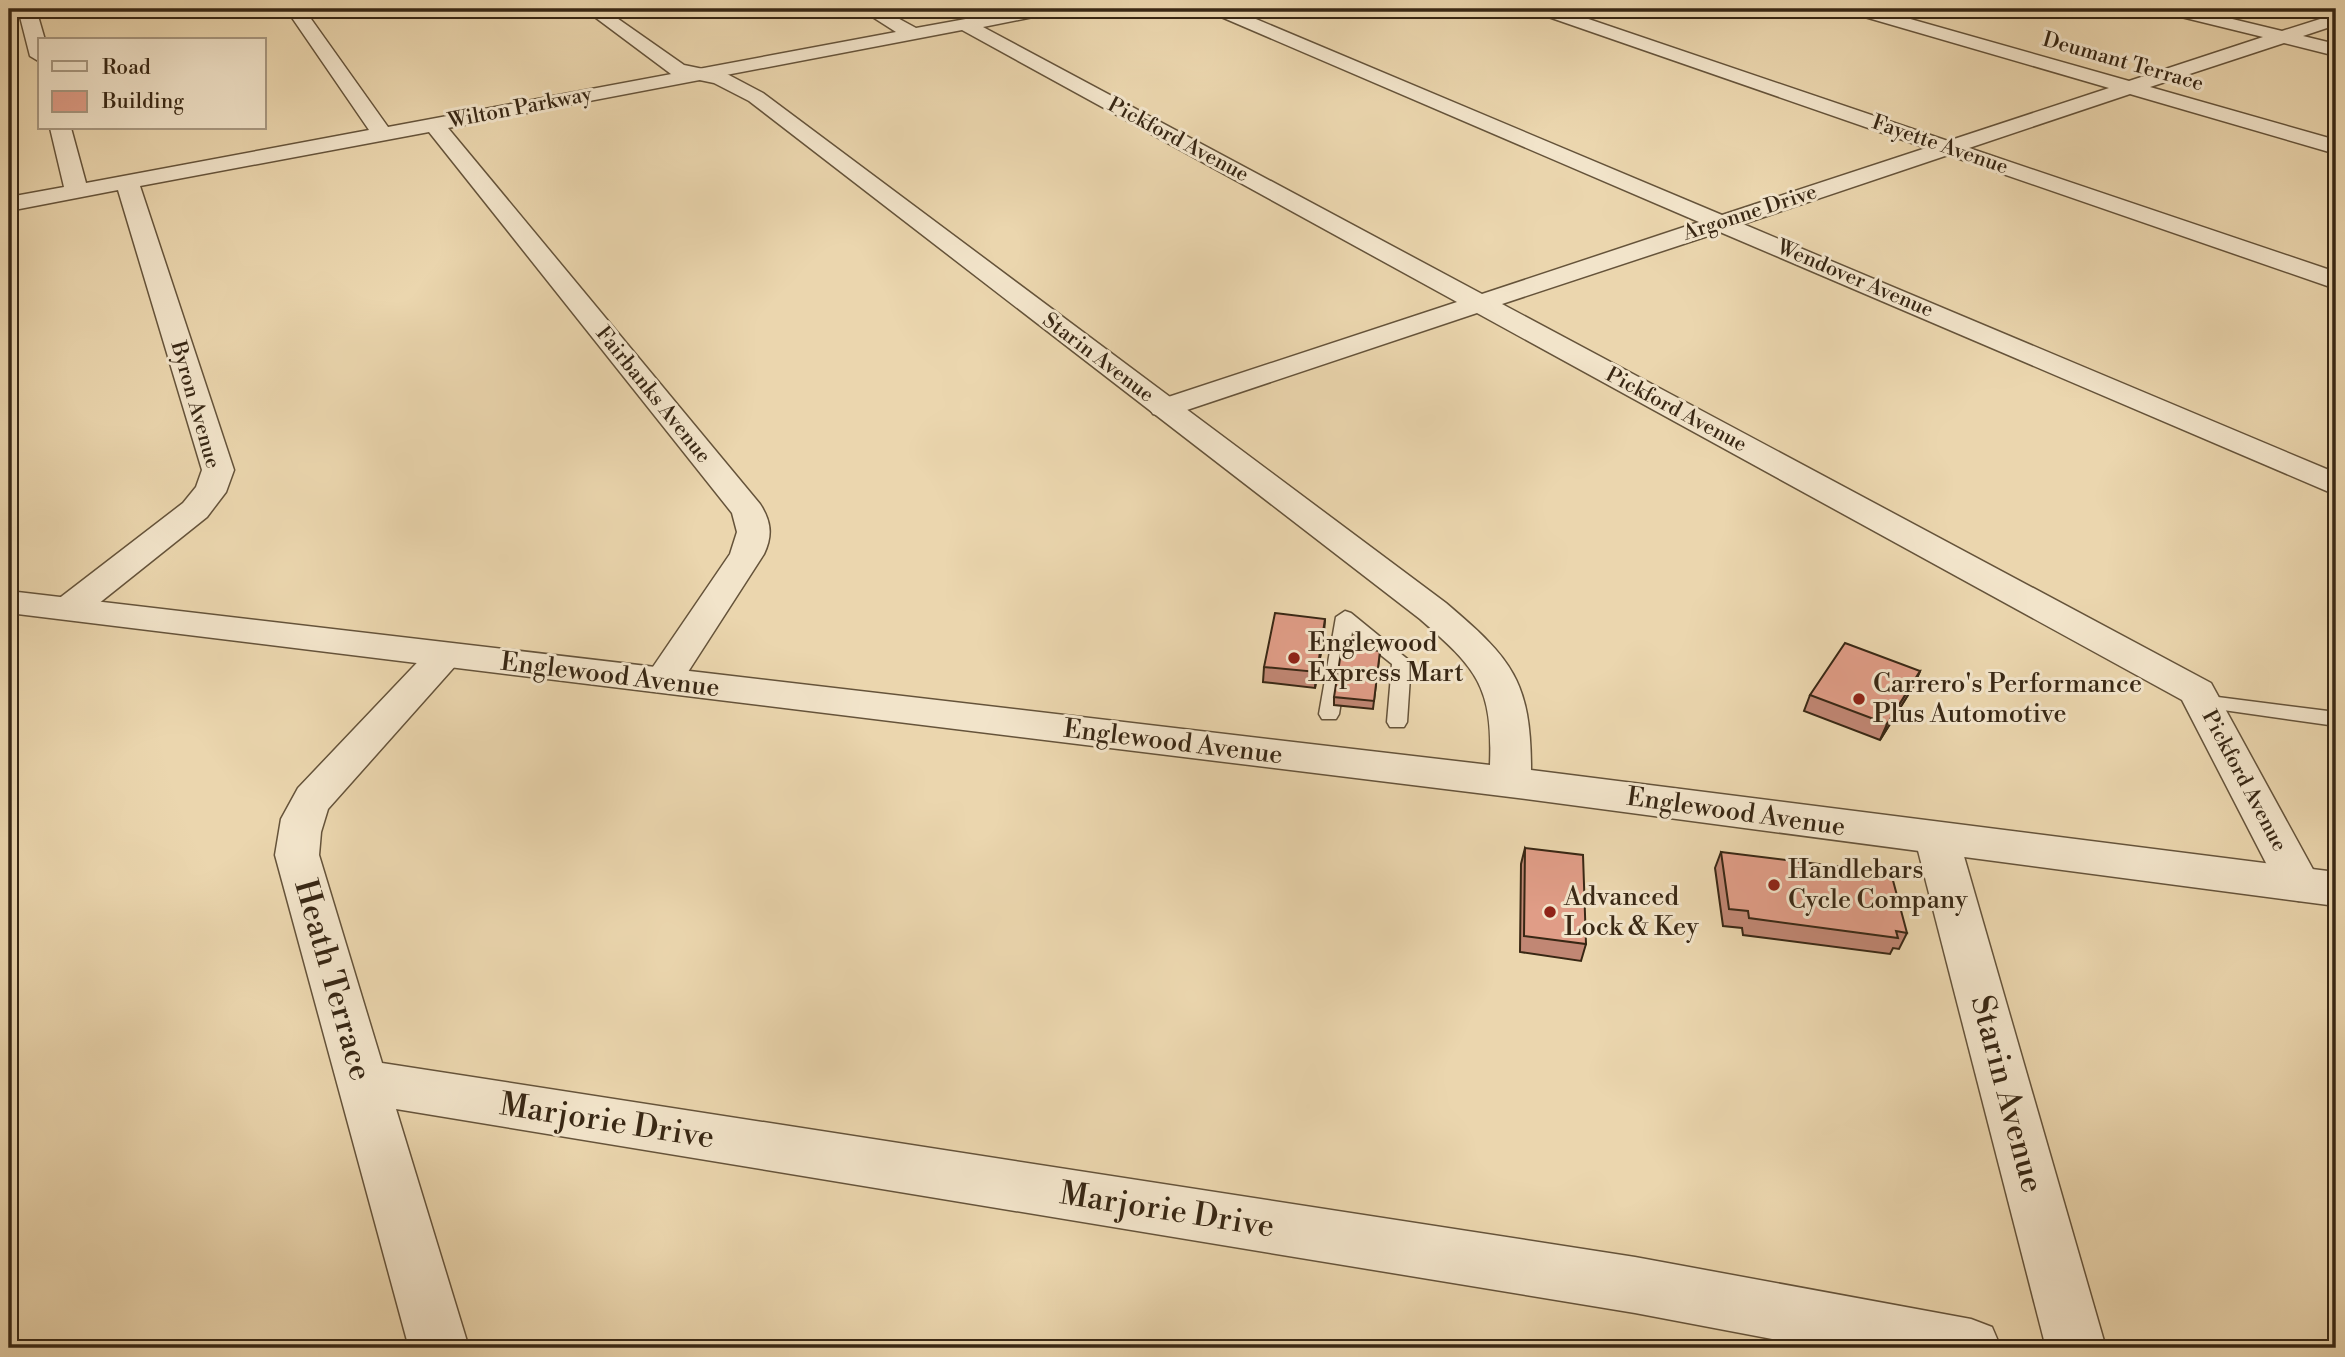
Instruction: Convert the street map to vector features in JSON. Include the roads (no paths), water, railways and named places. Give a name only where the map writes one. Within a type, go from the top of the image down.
[{"type":"street","points":[[27,9],[38,49]]},
{"type":"street","points":[[295,9],[382,134]]},
{"type":"street","name":"Starin Avenue","points":[[593,9],[678,71],[720,78],[756,97],[1433,611],[1473,646],[1500,685],[1509,726],[1510,782]]},
{"type":"street","points":[[869,9],[913,34]]},
{"type":"street","points":[[964,24],[1048,9]]},
{"type":"street","name":"Wendover Avenue","points":[[1218,9],[2336,485]]},
{"type":"street","name":"Fayette Avenue","points":[[1543,9],[2336,281]]},
{"type":"street","name":"Deumant Terrace","points":[[1857,9],[2336,147]]},
{"type":"street","points":[[2171,9],[2336,50]]},
{"type":"street","name":"Argonne Drive","points":[[1164,408],[2336,19]]},
{"type":"street","name":"Wilton Parkway","points":[[77,191],[964,24]]},
{"type":"street","name":"Pickford Avenue","points":[[964,24],[2197,692],[2318,886]]},
{"type":"street","name":"Fairbanks Avenue","points":[[434,124],[748,511],[755,525],[755,539],[747,554],[663,680]]},
{"type":"street","points":[[9,204],[77,191],[61,130]]},
{"type":"street","name":"Byron Avenue","points":[[70,608],[195,510],[209,496],[218,470],[127,182]]},
{"type":"street","name":"Englewood Avenue","points":[[9,602],[1510,782],[2318,886]]},
{"type":"street","name":"Heath Terrace","points":[[439,1348],[297,855],[297,836],[302,817],[313,799],[444,656]]},
{"type":"street","name":"Starin Avenue","points":[[1937,839],[2076,1348]]},
{"type":"street","name":"Marjorie Drive","points":[[362,1082],[1635,1285],[1971,1348]]},
{"type":"lane","points":[[1328,714],[1345,617],[1402,662],[1397,722]]},
{"type":"lane","points":[[2202,701],[2336,719]]},
{"type":"place","name":"Englewood Express Mart","points":[[1294,658]]},
{"type":"place","name":"Carrero's Performance Plus Automotive","points":[[1859,699]]},
{"type":"place","name":"Handlebars Cycle Company","points":[[1774,885]]},
{"type":"place","name":"Advanced Lock & Key","points":[[1550,912]]}]
